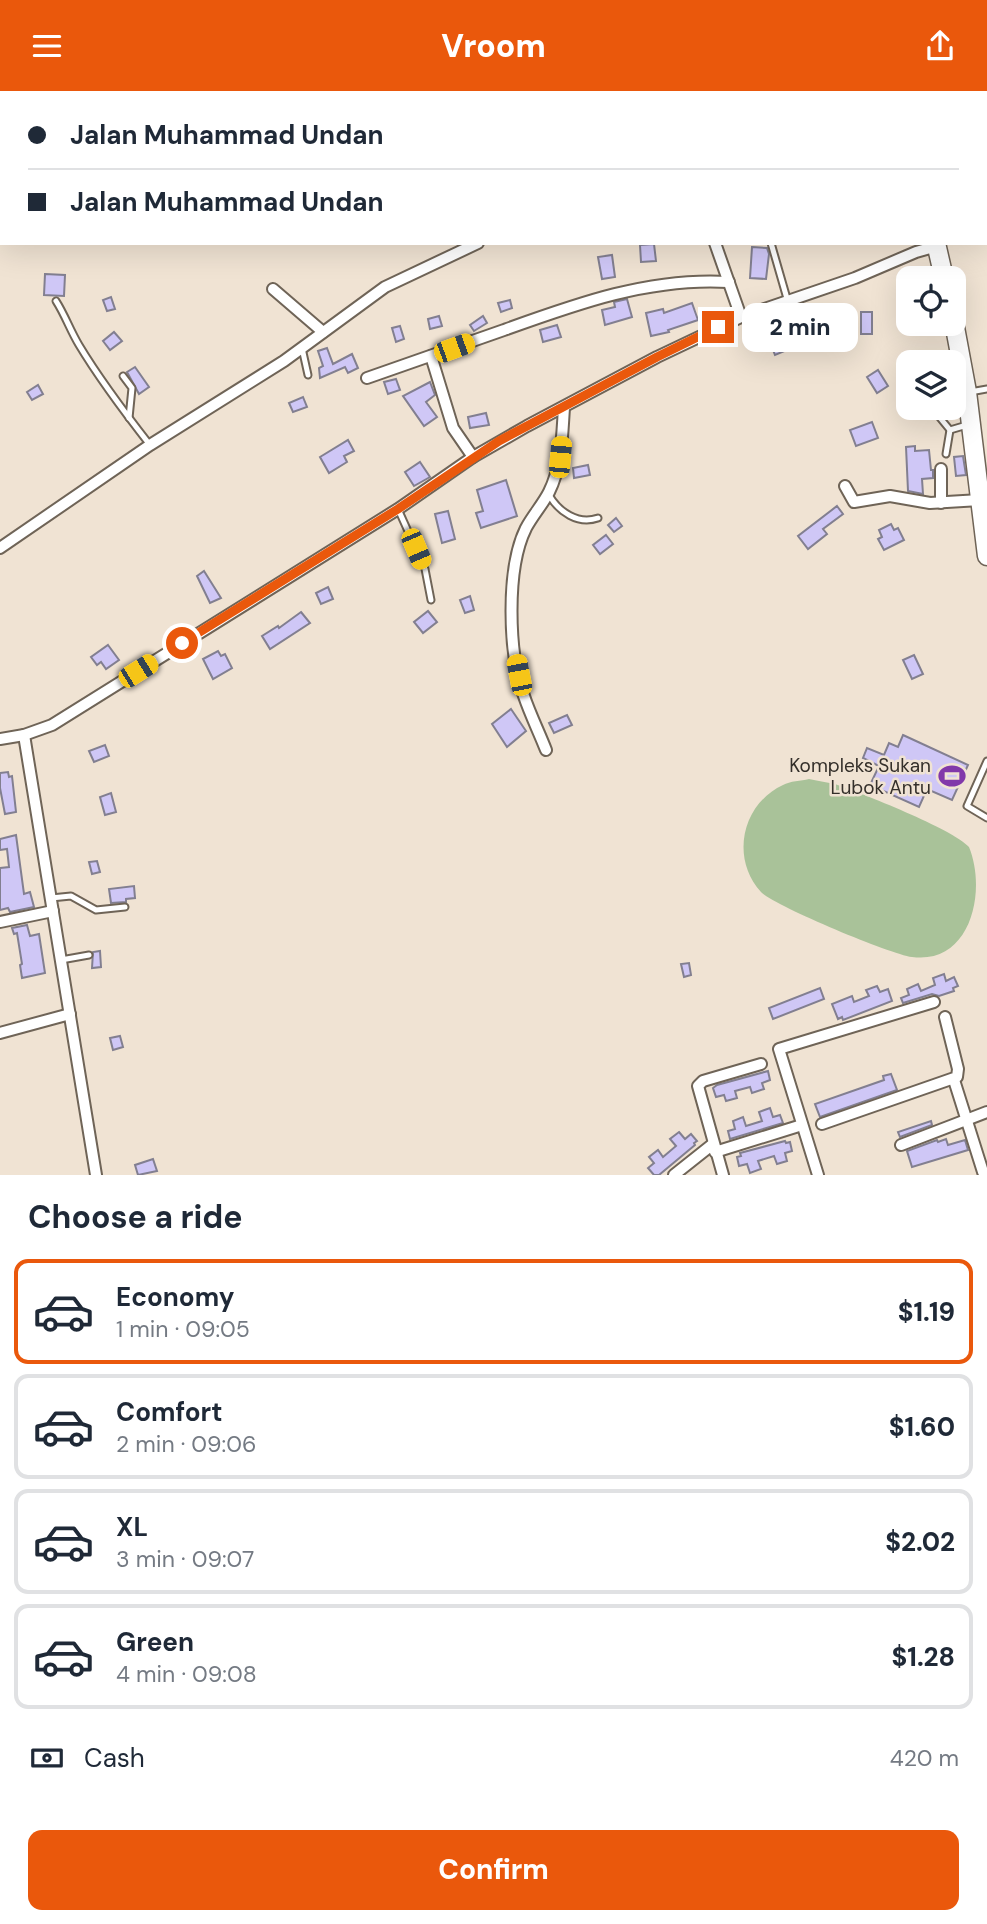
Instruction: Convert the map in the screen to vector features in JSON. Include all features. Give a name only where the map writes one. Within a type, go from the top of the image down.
[{"type":"main road","points":[[937,245],[941,266]]},
{"type":"main road","points":[[957,336],[967,392],[987,556]]},
{"type":"street","points":[[0,548],[150,445],[302,348],[385,287],[474,245]]},
{"type":"street","points":[[716,245],[741,317]]},
{"type":"street","points":[[0,739],[24,735],[52,725],[398,509],[473,457],[657,357],[741,317],[855,278],[937,245]]},
{"type":"street","points":[[366,377],[629,289],[707,281],[729,282]]},
{"type":"street","points":[[273,289],[323,332]]},
{"type":"street","points":[[431,356],[453,428],[473,457]]},
{"type":"street","points":[[547,750],[523,693],[515,656],[511,599],[518,551],[526,527],[555,479],[560,457],[564,408]]},
{"type":"street","points":[[940,503],[941,468]]},
{"type":"street","points":[[845,487],[854,502],[890,496],[930,503],[979,500]]},
{"type":"street","points":[[24,735],[96,1175]]},
{"type":"street","points":[[0,922],[53,911]]},
{"type":"street","points":[[818,1175],[779,1049],[934,1002]]},
{"type":"street","points":[[0,1033],[70,1014]]},
{"type":"street","points":[[822,1125],[954,1080],[958,1073],[944,1017]]},
{"type":"street","points":[[723,1175],[698,1090],[699,1084],[761,1064]]},
{"type":"street","points":[[954,1080],[982,1173]]},
{"type":"street","points":[[901,1145],[987,1112]]},
{"type":"street","points":[[674,1175],[714,1148],[802,1125]]},
{"type":"lane","points":[[772,245],[788,302]]},
{"type":"lane","points":[[56,300],[77,342],[150,445]]},
{"type":"lane","points":[[302,348],[309,375]]},
{"type":"lane","points":[[123,376],[132,388],[129,418]]},
{"type":"lane","points":[[967,392],[987,389]]},
{"type":"lane","points":[[942,420],[950,430],[946,454]]},
{"type":"lane","points":[[950,430],[970,425]]},
{"type":"lane","points":[[548,494],[570,517],[585,520],[598,518]]},
{"type":"lane","points":[[398,509],[425,569],[431,600]]},
{"type":"lane","points":[[987,761],[967,806],[987,818]]},
{"type":"lane","points":[[51,898],[71,897],[96,911],[125,907]]},
{"type":"lane","points":[[61,960],[89,955]]},
{"type":"green space","points":[[809,779],[835,784],[906,812],[960,839],[969,847],[976,884],[974,903],[961,937],[948,949],[932,956],[912,957],[900,954],[809,918],[761,892],[751,878],[746,864],[745,833],[750,818],[769,794],[786,784]]},
{"type":"building","points":[[640,245],[654,245],[656,261],[641,262]]},
{"type":"building","points":[[752,247],[767,248],[769,254],[766,279],[750,278]]},
{"type":"building","points":[[612,255],[615,277],[602,279],[598,257]]},
{"type":"building","points":[[45,274],[65,275],[64,296],[44,295]]},
{"type":"building","points":[[111,297],[115,309],[107,311],[103,300]]},
{"type":"building","points":[[627,299],[632,317],[605,325],[602,310],[615,307],[614,302]]},
{"type":"building","points":[[510,300],[512,308],[501,312],[498,303]]},
{"type":"building","points":[[692,303],[698,320],[651,336],[646,313],[663,309],[664,313]]},
{"type":"building","points":[[861,312],[872,312],[872,334],[861,334]]},
{"type":"building","points":[[439,316],[442,326],[430,329],[428,319]]},
{"type":"building","points":[[483,316],[487,323],[474,331],[470,325]]},
{"type":"building","points":[[557,325],[561,337],[543,342],[540,330]]},
{"type":"building","points":[[400,326],[404,339],[396,342],[392,328]]},
{"type":"building","points":[[114,332],[122,341],[110,350],[103,341]]},
{"type":"building","points":[[784,341],[787,350],[775,355],[771,345]]},
{"type":"building","points":[[327,348],[333,364],[352,354],[358,368],[348,373],[345,367],[320,378],[319,368],[323,366],[318,351]]},
{"type":"building","points":[[135,367],[149,387],[139,394],[127,372]]},
{"type":"building","points":[[878,370],[888,386],[877,393],[867,377]]},
{"type":"building","points":[[396,379],[400,390],[388,394],[384,382]]},
{"type":"building","points":[[430,382],[435,395],[426,402],[437,417],[424,426],[403,396]]},
{"type":"building","points":[[38,385],[43,394],[32,400],[27,392]]},
{"type":"building","points":[[303,397],[307,407],[293,412],[289,403]]},
{"type":"building","points":[[486,413],[489,425],[470,428],[468,417]]},
{"type":"building","points":[[872,422],[878,438],[856,446],[850,430]]},
{"type":"building","points":[[348,440],[354,451],[344,456],[347,462],[329,473],[320,457]]},
{"type":"building","points":[[915,446],[915,451],[929,450],[933,470],[933,478],[922,479],[923,494],[908,491],[906,447]]},
{"type":"building","points":[[963,456],[966,475],[956,476],[954,457]]},
{"type":"building","points":[[420,462],[430,477],[414,486],[405,472]]},
{"type":"building","points":[[588,465],[590,475],[574,478],[573,468]]},
{"type":"building","points":[[506,480],[517,516],[481,528],[476,513],[483,511],[477,490]]},
{"type":"building","points":[[837,506],[843,514],[823,529],[827,534],[808,549],[798,536]]},
{"type":"building","points":[[448,511],[455,539],[442,543],[435,514]]},
{"type":"building","points":[[616,518],[622,526],[614,532],[608,525]]},
{"type":"building","points":[[891,524],[894,530],[898,528],[904,540],[884,550],[878,539],[882,537],[879,530]]},
{"type":"building","points":[[606,535],[613,544],[600,554],[593,545]]},
{"type":"building","points":[[204,571],[221,598],[210,603],[197,576]]},
{"type":"building","points":[[328,587],[333,599],[321,604],[316,593]]},
{"type":"building","points":[[470,596],[474,610],[465,613],[460,600]]},
{"type":"building","points":[[428,611],[437,622],[423,633],[414,622]]},
{"type":"building","points":[[301,612],[310,623],[270,649],[262,636]]},
{"type":"building","points":[[108,645],[119,660],[106,669],[101,662],[97,665],[91,657]]},
{"type":"building","points":[[218,651],[221,656],[225,654],[232,668],[213,679],[203,659]]},
{"type":"building","points":[[914,655],[923,674],[912,679],[903,660]]},
{"type":"building","points":[[511,709],[526,731],[507,747],[492,724]]},
{"type":"building","points":[[567,715],[572,725],[554,733],[549,723]]},
{"type":"building","points":[[903,735],[968,765],[952,800],[927,789],[919,807],[870,785],[879,766],[863,758],[867,748],[884,755],[889,743],[898,747]]},
{"type":"building","points":[[105,745],[109,756],[94,762],[89,751]]},
{"type":"building","points":[[8,772],[9,777],[12,776],[16,812],[5,814],[0,773]]},
{"type":"building","points":[[111,793],[116,812],[105,815],[100,797]]},
{"type":"building","points":[[16,835],[24,894],[30,892],[34,907],[10,912],[8,908],[0,910],[0,868],[9,867],[7,849],[0,850],[0,839]]},
{"type":"building","points":[[97,861],[100,872],[92,874],[89,862]]},
{"type":"building","points":[[134,886],[135,898],[111,903],[109,889]]},
{"type":"building","points":[[27,925],[30,936],[39,934],[45,973],[22,978],[17,933],[14,934],[12,928]]},
{"type":"building","points":[[100,951],[101,967],[92,968],[93,952]]},
{"type":"building","points":[[689,963],[691,975],[684,977],[681,964]]},
{"type":"building","points":[[944,974],[946,981],[954,977],[958,986],[953,988],[954,991],[939,996],[932,994],[903,1003],[901,998],[909,995],[907,989],[918,984],[921,991],[935,985],[933,978]]},
{"type":"building","points":[[877,986],[880,992],[888,989],[892,1001],[843,1020],[842,1017],[838,1019],[832,1004],[852,996],[854,1002],[869,996],[866,990]]},
{"type":"building","points":[[820,988],[824,999],[773,1019],[769,1008]]},
{"type":"building","points":[[120,1036],[123,1047],[113,1050],[110,1038]]},
{"type":"building","points":[[768,1071],[770,1080],[762,1083],[764,1089],[752,1093],[750,1087],[735,1091],[737,1098],[726,1101],[724,1095],[716,1097],[713,1088],[717,1085]]},
{"type":"building","points":[[891,1074],[897,1090],[820,1117],[815,1104],[884,1080],[883,1076]]},
{"type":"building","points":[[770,1108],[773,1117],[780,1115],[783,1123],[730,1139],[728,1131],[735,1129],[733,1121],[743,1117],[746,1126],[762,1121],[759,1112]]},
{"type":"building","points":[[931,1121],[932,1125],[900,1137],[898,1132]]},
{"type":"building","points":[[679,1132],[685,1139],[691,1134],[697,1141],[695,1145],[659,1175],[654,1175],[648,1168],[654,1163],[649,1157],[658,1150],[663,1157],[676,1146],[670,1139]]},
{"type":"building","points":[[946,1139],[948,1145],[965,1140],[968,1150],[912,1167],[907,1151]]},
{"type":"building","points":[[790,1142],[792,1151],[785,1153],[787,1161],[777,1164],[774,1156],[758,1161],[761,1169],[750,1173],[747,1164],[739,1166],[737,1157],[741,1156],[740,1153]]},
{"type":"building","points":[[153,1159],[157,1171],[138,1175],[135,1165]]},
{"type":"place","name":"Kompleks Sukan Lubok Antu","points":[[952,776]]},
{"type":"route","points":[[182,643],[398,509],[499,441],[718,327]]}]
